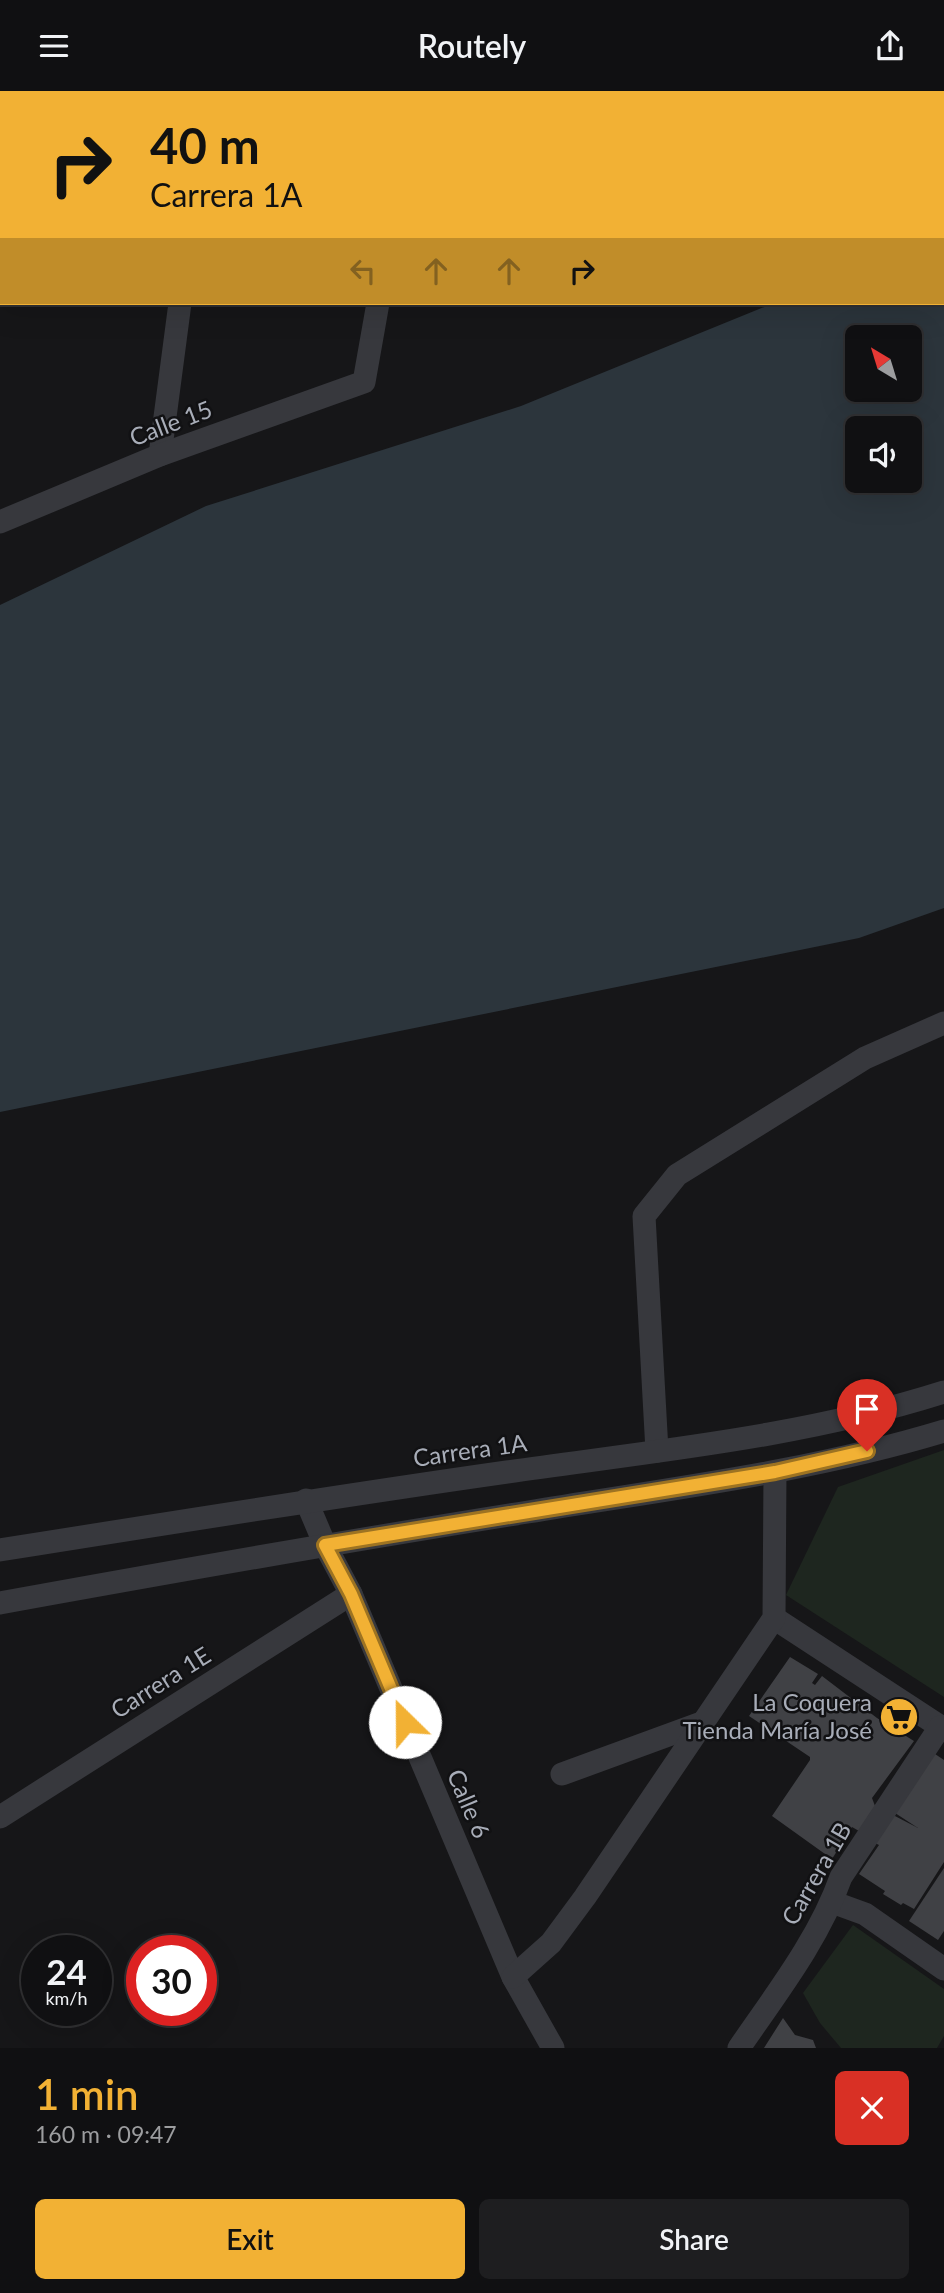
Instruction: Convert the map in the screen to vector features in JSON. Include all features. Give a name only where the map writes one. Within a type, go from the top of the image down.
[{"type":"street","points":[[160,455],[180,305]]},
{"type":"street","name":"Calle 15","points":[[0,522],[160,455],[364,382],[378,305]]},
{"type":"street","points":[[657,1451],[644,1216],[677,1175],[865,1058],[944,1023]]},
{"type":"street","name":"Carrera 1A","points":[[0,1550],[306,1500],[768,1435],[904,1405],[944,1392]]},
{"type":"street","points":[[0,1603],[325,1545],[775,1472],[944,1431]]},
{"type":"street","points":[[513,1977],[551,1943],[585,1897],[775,1618],[775,1472]]},
{"type":"street","name":"Calle 6","points":[[306,1500],[325,1545],[351,1594],[513,1977],[554,2048]]},
{"type":"street","name":"Carrera 1E","points":[[0,1817],[351,1594]]},
{"type":"street","points":[[775,1618],[942,1728]]},
{"type":"street","points":[[562,1774],[704,1723]]},
{"type":"street","name":"Carrera 1B","points":[[739,2048],[790,1974],[832,1902],[841,1877],[942,1728]]},
{"type":"street","points":[[832,1902],[865,1914],[944,1969]]},
{"type":"shaded area","points":[[769,305],[944,305],[944,908],[859,938],[0,1112],[0,605],[206,506],[521,406]]},
{"type":"shaded area","points":[[944,1450],[944,1697],[786,1595],[838,1487]]},
{"type":"shaded area","points":[[853,1925],[944,1989],[944,2036],[937,2048],[841,2048],[820,2023],[803,1993]]},
{"type":"building","points":[[790,1657],[818,1674],[812,1683],[815,1685],[822,1676],[877,1718],[914,1741],[872,1798],[875,1806],[859,1831],[852,1827],[832,1859],[772,1816],[810,1757],[749,1716]]},
{"type":"building","points":[[932,1752],[944,1760],[944,1862],[914,1909],[883,1894],[885,1891],[859,1874],[879,1845],[875,1843],[893,1815],[918,1828],[892,1811]]},
{"type":"building","points":[[944,1868],[944,1931],[938,1940],[909,1921]]},
{"type":"building","points":[[783,2018],[795,2035],[813,2040],[816,2048],[764,2048]]},
{"type":"place","name":"La Coquera Tienda María José","points":[[899,1717]]},
{"type":"route","points":[[405,1722],[351,1594],[325,1545],[775,1472],[867,1451]]}]
